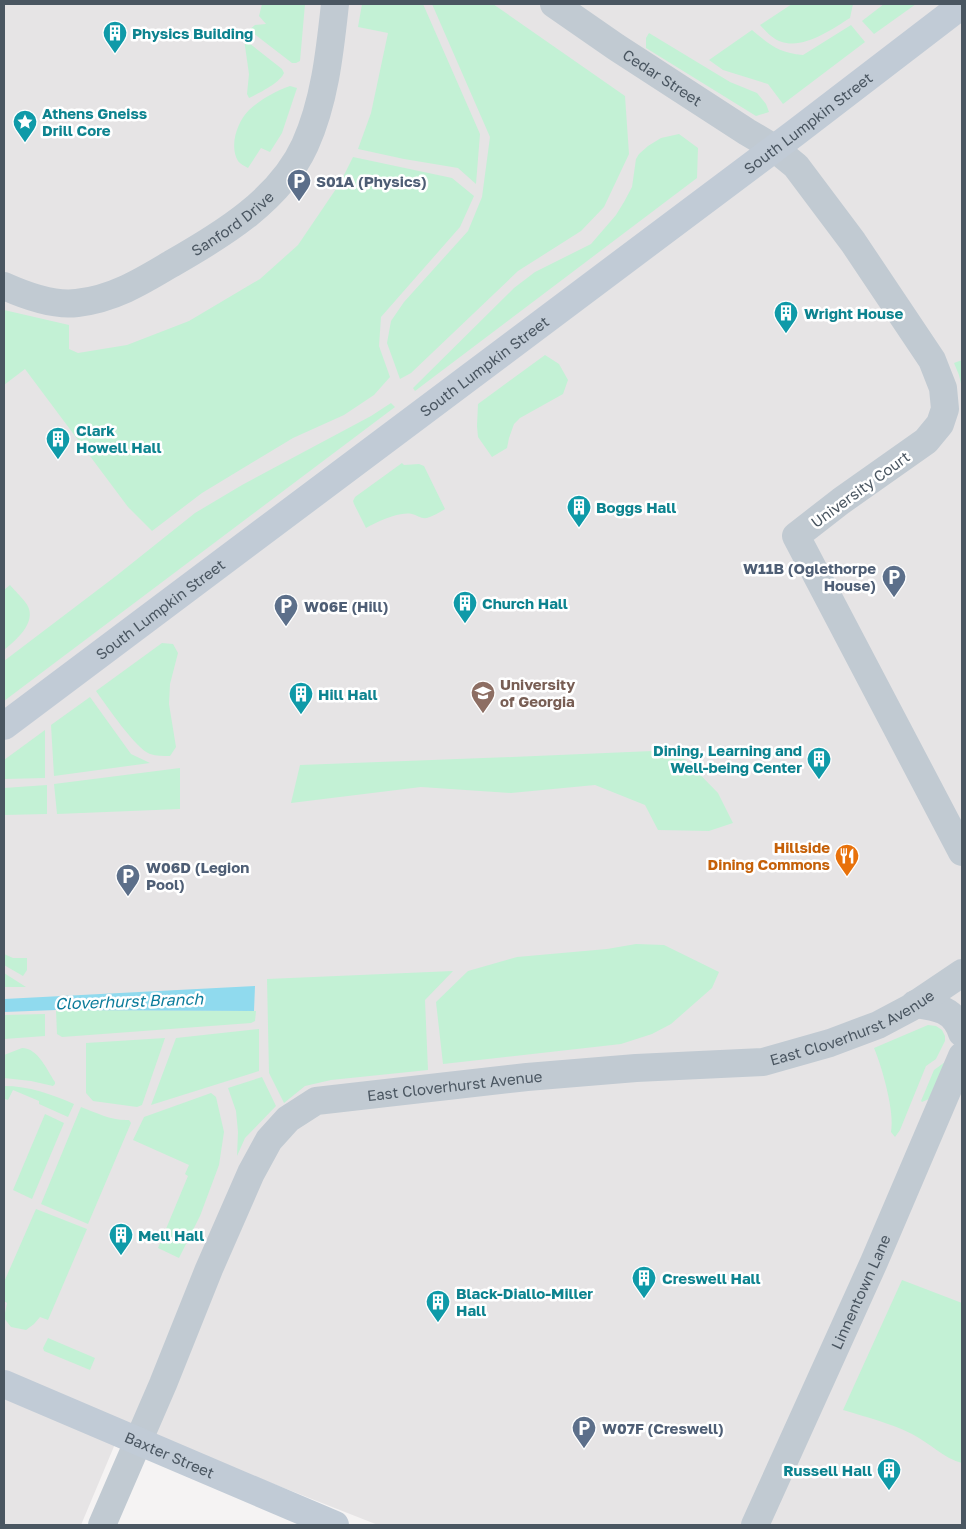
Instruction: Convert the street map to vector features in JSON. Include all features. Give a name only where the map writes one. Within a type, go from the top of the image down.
[{"type":"main road","name":"South Lumpkin Street","points":[[4,726],[962,5]]},
{"type":"main road","name":"Baxter Street","points":[[4,1384],[335,1525]]},
{"type":"street","name":"Sanford Drive","points":[[4,286],[24,295],[47,301],[76,303],[101,298],[130,288],[183,257],[218,236],[261,203],[288,173],[305,146],[322,93],[335,4]]},
{"type":"street","name":"Cedar Street","points":[[554,4],[624,52],[774,148]]},
{"type":"street","name":"University Court","points":[[774,148],[796,166],[853,242],[930,356],[944,388],[945,409],[940,424],[926,441],[841,501],[796,536],[962,852]]},
{"type":"street","name":"East Cloverhurst Avenue","points":[[102,1525],[251,1173],[269,1140],[288,1119],[316,1101],[527,1077],[636,1068],[763,1062],[830,1043],[874,1026],[915,1004],[962,972]]},
{"type":"street","points":[[915,1004],[937,1007],[943,1010],[960,1025],[962,1033]]},
{"type":"street","name":"Linnentown Lane","points":[[755,1525],[867,1280],[962,1056]]},
{"type":"shaded area","name":"University of Georgia","points":[[4,4],[962,4],[962,1525],[378,1525],[123,1425],[81,1525],[4,1525]]},
{"type":"green space","points":[[262,4],[305,4],[300,61],[292,63],[249,30],[255,25],[266,24],[259,16]]},
{"type":"green space","points":[[362,4],[423,4],[480,134],[476,184],[458,168],[358,149],[371,113],[388,33],[358,27]]},
{"type":"green space","points":[[432,4],[493,4],[625,96],[629,154],[604,207],[581,231],[518,271],[411,373],[400,379],[387,343],[391,321],[404,302],[468,231],[482,197],[490,137]]},
{"type":"green space","points":[[792,4],[853,4],[850,18],[822,35],[801,43],[780,42],[760,25]]},
{"type":"green space","points":[[884,4],[916,4],[874,34],[862,21]]},
{"type":"green space","points":[[851,25],[865,42],[783,104],[768,84],[723,70],[709,60],[752,30],[781,50],[803,55]]},
{"type":"green space","points":[[649,33],[730,82],[757,93],[766,104],[769,112],[756,116],[646,48],[646,38]]},
{"type":"green space","points":[[244,39],[282,69],[284,73],[274,84],[249,98],[247,94],[249,74]]},
{"type":"green space","points":[[290,86],[297,88],[282,133],[270,152],[261,148],[248,168],[238,161],[235,155],[234,141],[241,121],[249,110],[258,103],[273,93]]},
{"type":"green space","points":[[679,134],[698,148],[697,178],[415,391],[413,388],[514,288],[535,272],[591,244],[616,215],[632,187],[636,159],[639,154],[661,138]]},
{"type":"green space","points":[[353,157],[452,178],[474,196],[460,227],[381,317],[379,346],[390,377],[374,395],[344,415],[293,438],[202,493],[152,531],[128,507],[25,369],[4,385],[4,310],[69,325],[69,349],[78,353],[127,345],[189,321],[260,279],[298,245],[340,183]]},
{"type":"green space","points":[[545,355],[559,364],[568,380],[563,394],[520,418],[514,424],[507,448],[492,457],[478,437],[478,404]]},
{"type":"green space","points":[[962,360],[962,388],[954,363]]},
{"type":"green space","points":[[391,403],[395,407],[4,701],[4,661],[195,513],[242,485],[371,416]]},
{"type":"green space","points":[[402,463],[404,465],[419,464],[424,466],[445,509],[427,518],[414,514],[401,514],[366,528],[354,504],[355,497]]},
{"type":"green space","points":[[10,585],[26,604],[30,615],[26,627],[4,650],[4,590]]},
{"type":"green space","points":[[162,643],[173,644],[178,653],[170,684],[169,704],[176,747],[170,756],[152,755],[137,744],[121,726],[96,691]]},
{"type":"green space","points":[[90,697],[131,754],[150,763],[54,776],[51,725]]},
{"type":"green space","points":[[45,730],[45,778],[4,779],[4,760]]},
{"type":"green space","points":[[676,750],[718,793],[733,823],[709,831],[658,830],[645,805],[595,785],[511,793],[421,787],[291,803],[300,765]]},
{"type":"green space","points":[[180,768],[180,809],[57,814],[54,784]]},
{"type":"green space","points":[[47,785],[47,814],[4,815],[4,788]]},
{"type":"green space","points":[[636,944],[664,945],[719,972],[712,988],[671,1024],[652,1034],[621,1044],[443,1064],[436,1002],[468,971],[517,957],[607,949]]},
{"type":"green space","points":[[4,954],[13,958],[27,958],[27,970],[23,976],[4,965]]},
{"type":"green space","points":[[453,971],[425,1000],[428,1070],[331,1080],[305,1086],[284,1103],[269,1073],[267,979]]},
{"type":"green space","points":[[4,973],[26,987],[4,987]]},
{"type":"green space","points":[[56,1010],[256,1011],[255,1021],[251,1023],[62,1037],[57,1034]]},
{"type":"green space","points":[[45,1014],[45,1036],[4,1039],[4,1015]]},
{"type":"green space","points":[[928,1025],[936,1026],[942,1030],[945,1041],[936,1059],[926,1066],[900,1130],[895,1137],[891,1132],[892,1123],[887,1090],[874,1048]]},
{"type":"green space","points":[[259,1029],[259,1071],[151,1105],[176,1038]]},
{"type":"green space","points":[[165,1038],[142,1105],[137,1107],[93,1101],[86,1093],[86,1043]]},
{"type":"green space","points":[[22,1048],[33,1052],[42,1060],[55,1082],[53,1086],[4,1078],[4,1055]]},
{"type":"green space","points":[[945,1062],[929,1099],[922,1102],[934,1070]]},
{"type":"green space","points":[[262,1077],[276,1106],[245,1138],[237,1156],[238,1132],[236,1111],[228,1088]]},
{"type":"green space","points":[[4,1086],[40,1091],[74,1104],[68,1117],[39,1104],[39,1101],[13,1090],[8,1100],[5,1099],[4,1101]]},
{"type":"green space","points":[[211,1093],[216,1097],[224,1132],[219,1165],[200,1216],[179,1258],[158,1248],[188,1176],[185,1174],[189,1165],[133,1140],[144,1117]]},
{"type":"green space","points":[[81,1107],[111,1118],[129,1120],[131,1123],[88,1224],[41,1204]]},
{"type":"green space","points":[[45,1114],[64,1123],[32,1199],[13,1190]]},
{"type":"green space","points":[[36,1209],[87,1229],[48,1320],[40,1317],[26,1330],[11,1327],[4,1318],[7,1303],[4,1301],[4,1282]]},
{"type":"green space","points":[[902,1280],[962,1303],[962,1463],[949,1458],[904,1430],[843,1410]]},
{"type":"green space","points":[[48,1338],[95,1358],[90,1370],[44,1351],[43,1348]]},
{"type":"water","name":"Cloverhurst Branch","points":[[255,986],[254,1011],[56,1010],[4,1012],[4,999]]},
{"type":"place","name":"Physics Building","points":[[115,54]]},
{"type":"place","name":"Athens Gneiss Drill Core","points":[[25,143]]},
{"type":"place","name":"S01A (Physics)","points":[[299,202]]},
{"type":"place","name":"Wright House","points":[[786,334]]},
{"type":"place","name":"Clark Howell Hall","points":[[58,460]]},
{"type":"place","name":"Boggs Hall","points":[[579,528]]},
{"type":"place","name":"W11B (Oglethorpe House)","points":[[894,598]]},
{"type":"place","name":"Church Hall","points":[[465,624]]},
{"type":"place","name":"W06E (Hill)","points":[[286,627]]},
{"type":"place","name":"University of Georgia","points":[[483,714]]},
{"type":"place","name":"Hill Hall","points":[[301,715]]},
{"type":"place","name":"Dining, Learning and Well-being Center","points":[[819,780]]},
{"type":"place","name":"Hillside Dining Commons","points":[[847,877]]},
{"type":"place","name":"W06D (Legion Pool)","points":[[128,897]]},
{"type":"place","name":"Mell Hall","points":[[121,1256]]},
{"type":"place","name":"Creswell Hall","points":[[644,1299]]},
{"type":"place","name":"Black-Diallo-Miller Hall","points":[[438,1323]]},
{"type":"place","name":"W07F (Creswell)","points":[[584,1449]]},
{"type":"place","name":"Russell Hall","points":[[889,1491]]}]
